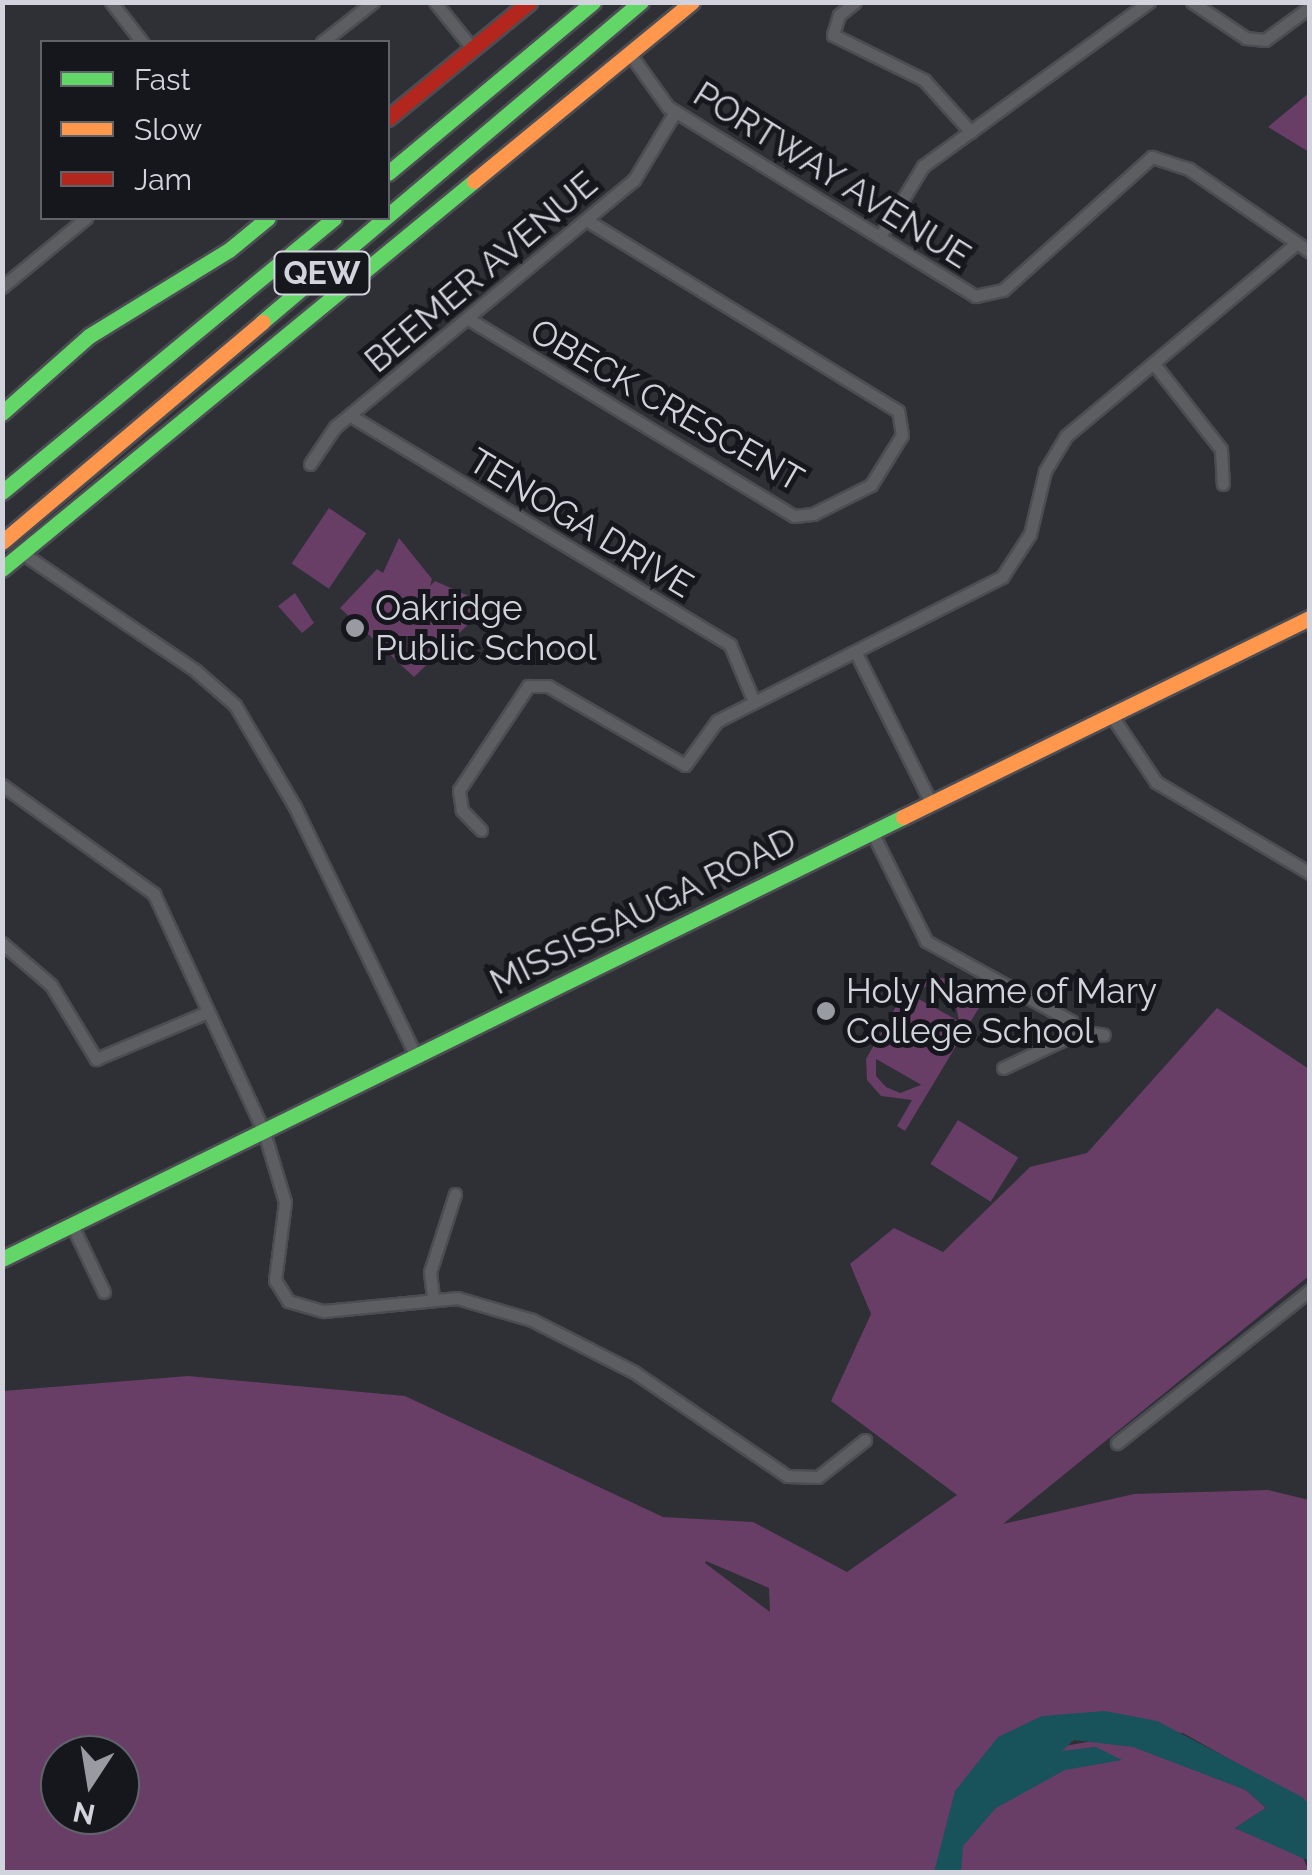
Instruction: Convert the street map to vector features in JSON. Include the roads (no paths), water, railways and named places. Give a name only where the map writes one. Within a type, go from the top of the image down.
[{"type":"main road","points":[[390,116],[529,2]]},
{"type":"main road","points":[[390,171],[593,2]]},
{"type":"main road","name":"QEW","points":[[390,214],[641,2]]},
{"type":"main road","points":[[2,569],[692,2]]},
{"type":"main road","points":[[2,413],[88,336],[229,250],[266,220]]},
{"type":"main road","name":"QEW","points":[[2,492],[332,220]]},
{"type":"main road","name":"QEW","points":[[2,542],[383,220]]},
{"type":"main road","name":"MISSISSAUGA ROAD","points":[[2,1259],[1310,618]]},
{"type":"street","points":[[111,2],[140,40]]},
{"type":"street","points":[[325,40],[373,2]]},
{"type":"street","points":[[435,2],[472,48]]},
{"type":"street","points":[[855,2],[840,15],[834,35],[924,80],[971,132]]},
{"type":"street","points":[[882,233],[923,166],[1149,2]]},
{"type":"street","points":[[1192,2],[1246,38],[1265,40],[1310,7]]},
{"type":"street","name":"PORTWAY AVENUE","points":[[630,54],[675,112],[882,233],[975,296],[991,295],[1152,156],[1188,170],[1310,252]]},
{"type":"street","name":"BEEMER AVENUE","points":[[310,464],[351,416],[634,180],[675,112]]},
{"type":"street","points":[[2,287],[84,220]]},
{"type":"street","name":"OBECK CRESCENT","points":[[467,318],[794,516],[812,514],[870,485],[902,435],[898,412],[588,220]]},
{"type":"street","points":[[481,830],[462,810],[459,790],[528,686],[548,686],[685,765],[717,721],[1002,578],[1030,534],[1045,471],[1066,436],[1296,244]]},
{"type":"street","points":[[1154,364],[1221,449],[1223,484]]},
{"type":"street","name":"TENOGA DRIVE","points":[[351,416],[730,645],[754,702]]},
{"type":"street","points":[[22,553],[196,670],[235,705],[294,807],[416,1056]]},
{"type":"street","points":[[856,653],[931,803]]},
{"type":"street","points":[[1111,715],[1156,782],[1310,874]]},
{"type":"street","points":[[2,785],[154,894],[264,1132],[286,1202],[275,1280],[288,1301],[324,1311],[433,1297],[506,1310],[596,1351],[786,1476],[818,1478],[864,1440]]},
{"type":"street","points":[[872,832],[926,941],[995,984],[1033,996],[1074,1030],[1104,1035]]},
{"type":"street","points":[[2,943],[51,985],[96,1059],[208,1012]]},
{"type":"street","points":[[1003,1068],[1062,1042],[1074,1030]]},
{"type":"street","points":[[433,1297],[430,1272],[455,1194]]},
{"type":"street","points":[[72,1225],[104,1292]]},
{"type":"street","points":[[1117,1442],[1310,1290]]},
{"type":"water","points":[[1105,1711],[1157,1721],[1302,1797],[1309,1804],[1309,1861],[1235,1828],[1266,1808],[1246,1790],[1133,1747],[1074,1740],[1062,1751],[1096,1747],[1122,1760],[1065,1770],[996,1808],[963,1846],[961,1872],[934,1872],[955,1791],[998,1737],[1042,1716]]},
{"type":"place","name":"Oakridge Public School","points":[[355,628]]},
{"type":"place","name":"Holy Name of Mary College School","points":[[826,1011]]}]
